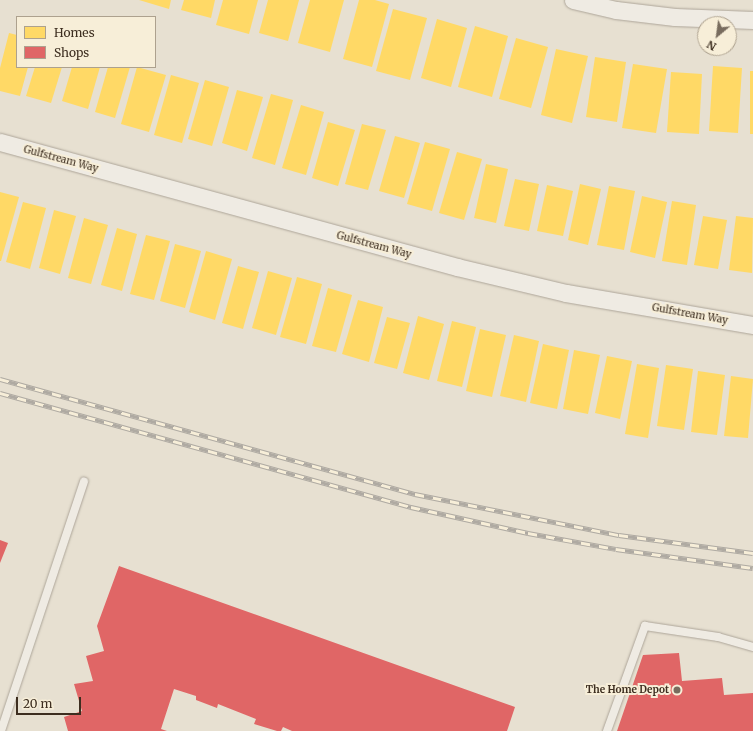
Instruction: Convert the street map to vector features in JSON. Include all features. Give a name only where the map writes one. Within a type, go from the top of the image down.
[{"type":"street","points":[[573,0],[616,10],[676,18],[753,20]]},
{"type":"street","name":"Gulfstream Way","points":[[0,142],[457,267],[566,293],[753,325]]},
{"type":"lane","points":[[1,731],[84,480]]},
{"type":"lane","points":[[607,731],[645,626],[718,637],[753,646]]},
{"type":"building: Homes","points":[[139,0],[171,0],[169,9]]},
{"type":"building: Homes","points":[[184,0],[215,0],[211,18],[181,10]]},
{"type":"building: Homes","points":[[223,0],[258,0],[249,34],[216,25]]},
{"type":"building: Homes","points":[[268,0],[299,0],[288,41],[259,33]]},
{"type":"building: Homes","points":[[310,0],[344,0],[330,52],[298,43]]},
{"type":"building: Homes","points":[[359,0],[375,0],[389,4],[372,67],[343,59]]},
{"type":"building: Homes","points":[[393,9],[427,18],[410,80],[376,71]]},
{"type":"building: Homes","points":[[437,19],[467,28],[451,87],[421,78]]},
{"type":"building: Homes","points":[[475,26],[508,36],[492,97],[458,87]]},
{"type":"building: Homes","points":[[9,33],[16,35],[16,68],[28,68],[20,96],[0,91],[0,68]]},
{"type":"building: Homes","points":[[516,38],[548,47],[531,108],[499,99]]},
{"type":"building: Homes","points":[[556,49],[588,56],[572,123],[541,115]]},
{"type":"building: Homes","points":[[595,57],[626,62],[617,122],[586,117]]},
{"type":"building: Homes","points":[[633,64],[667,69],[656,133],[622,128]]},
{"type":"building: Homes","points":[[713,66],[742,68],[738,133],[709,131]]},
{"type":"building: Homes","points":[[35,68],[62,68],[51,103],[26,96]]},
{"type":"building: Homes","points":[[72,68],[100,68],[88,109],[62,101]]},
{"type":"building: Homes","points":[[108,68],[130,68],[115,118],[95,112]]},
{"type":"building: Homes","points":[[137,68],[166,75],[149,132],[121,124]]},
{"type":"building: Homes","points":[[750,71],[753,71],[753,134],[750,134]]},
{"type":"building: Homes","points":[[671,72],[702,74],[699,134],[667,132]]},
{"type":"building: Homes","points":[[171,75],[199,83],[182,143],[154,135]]},
{"type":"building: Homes","points":[[205,80],[229,87],[212,146],[188,139]]},
{"type":"building: Homes","points":[[237,90],[263,97],[247,151],[222,143]]},
{"type":"building: Homes","points":[[271,94],[293,100],[275,165],[252,158]]},
{"type":"building: Homes","points":[[301,105],[324,112],[306,175],[282,168]]},
{"type":"building: Homes","points":[[328,122],[355,130],[338,186],[312,178]]},
{"type":"building: Homes","points":[[362,124],[386,130],[368,190],[345,184]]},
{"type":"building: Homes","points":[[395,136],[420,143],[404,198],[379,191]]},
{"type":"building: Homes","points":[[425,142],[450,149],[432,211],[407,204]]},
{"type":"building: Homes","points":[[457,152],[482,159],[464,220],[439,213]]},
{"type":"building: Homes","points":[[486,164],[508,169],[496,223],[474,218]]},
{"type":"building: Homes","points":[[515,179],[539,184],[529,231],[504,226]]},
{"type":"building: Homes","points":[[580,184],[601,189],[588,245],[568,240]]},
{"type":"building: Homes","points":[[547,185],[573,191],[563,236],[537,231]]},
{"type":"building: Homes","points":[[609,186],[635,191],[624,250],[597,245]]},
{"type":"building: Homes","points":[[0,192],[19,197],[1,261],[0,261]]},
{"type":"building: Homes","points":[[642,196],[667,202],[655,258],[630,252]]},
{"type":"building: Homes","points":[[672,201],[696,205],[687,265],[662,261]]},
{"type":"building: Homes","points":[[23,202],[46,208],[30,269],[6,262]]},
{"type":"building: Homes","points":[[54,210],[76,216],[60,274],[39,268]]},
{"type":"building: Homes","points":[[703,216],[727,220],[718,269],[694,265]]},
{"type":"building: Homes","points":[[736,216],[753,218],[752,273],[729,270]]},
{"type":"building: Homes","points":[[84,218],[108,225],[91,284],[68,278]]},
{"type":"building: Homes","points":[[117,228],[137,234],[122,291],[101,285]]},
{"type":"building: Homes","points":[[146,235],[170,241],[154,300],[130,294]]},
{"type":"building: Homes","points":[[175,244],[201,251],[185,308],[160,301]]},
{"type":"building: Homes","points":[[206,251],[232,259],[215,320],[189,312]]},
{"type":"building: Homes","points":[[238,266],[259,272],[243,329],[222,323]]},
{"type":"building: Homes","points":[[268,271],[292,278],[276,335],[252,328]]},
{"type":"building: Homes","points":[[297,277],[322,284],[306,344],[280,337]]},
{"type":"building: Homes","points":[[328,288],[352,295],[336,352],[312,346]]},
{"type":"building: Homes","points":[[358,300],[383,307],[369,362],[342,354]]},
{"type":"building: Homes","points":[[418,316],[444,324],[429,380],[403,373]]},
{"type":"building: Homes","points":[[387,317],[410,323],[397,369],[374,363]]},
{"type":"building: Homes","points":[[452,321],[476,327],[462,387],[437,381]]},
{"type":"building: Homes","points":[[480,329],[506,335],[492,397],[466,391]]},
{"type":"building: Homes","points":[[514,335],[539,341],[526,402],[500,396]]},
{"type":"building: Homes","points":[[543,344],[569,350],[557,409],[530,403]]},
{"type":"building: Homes","points":[[574,350],[600,355],[588,414],[563,409]]},
{"type":"building: Homes","points":[[607,356],[632,361],[620,419],[595,413]]},
{"type":"building: Homes","points":[[637,364],[659,368],[648,438],[625,434]]},
{"type":"building: Homes","points":[[666,365],[693,369],[684,430],[657,426]]},
{"type":"building: Homes","points":[[698,371],[725,375],[717,435],[691,432]]},
{"type":"building: Homes","points":[[731,376],[753,379],[748,438],[724,436]]},
{"type":"building: Shops","points":[[0,540],[8,543],[0,563]]},
{"type":"building: Shops","points":[[119,566],[515,707],[507,731],[292,731],[283,727],[281,731],[277,731],[254,724],[256,719],[218,704],[217,708],[196,700],[196,696],[174,689],[161,729],[167,731],[68,731],[64,717],[82,711],[74,684],[93,681],[86,656],[104,651],[97,626]]},
{"type":"building: Shops","name":"The Home Depot","points":[[679,653],[682,681],[722,678],[724,695],[753,693],[753,731],[617,731],[643,655]]},
{"type":"railway","points":[[0,379],[415,494],[619,535],[753,553]]},
{"type":"railway","points":[[0,393],[411,507],[528,533],[616,549],[753,568]]},
{"type":"place","name":"The Home Depot","points":[[677,690]]}]
